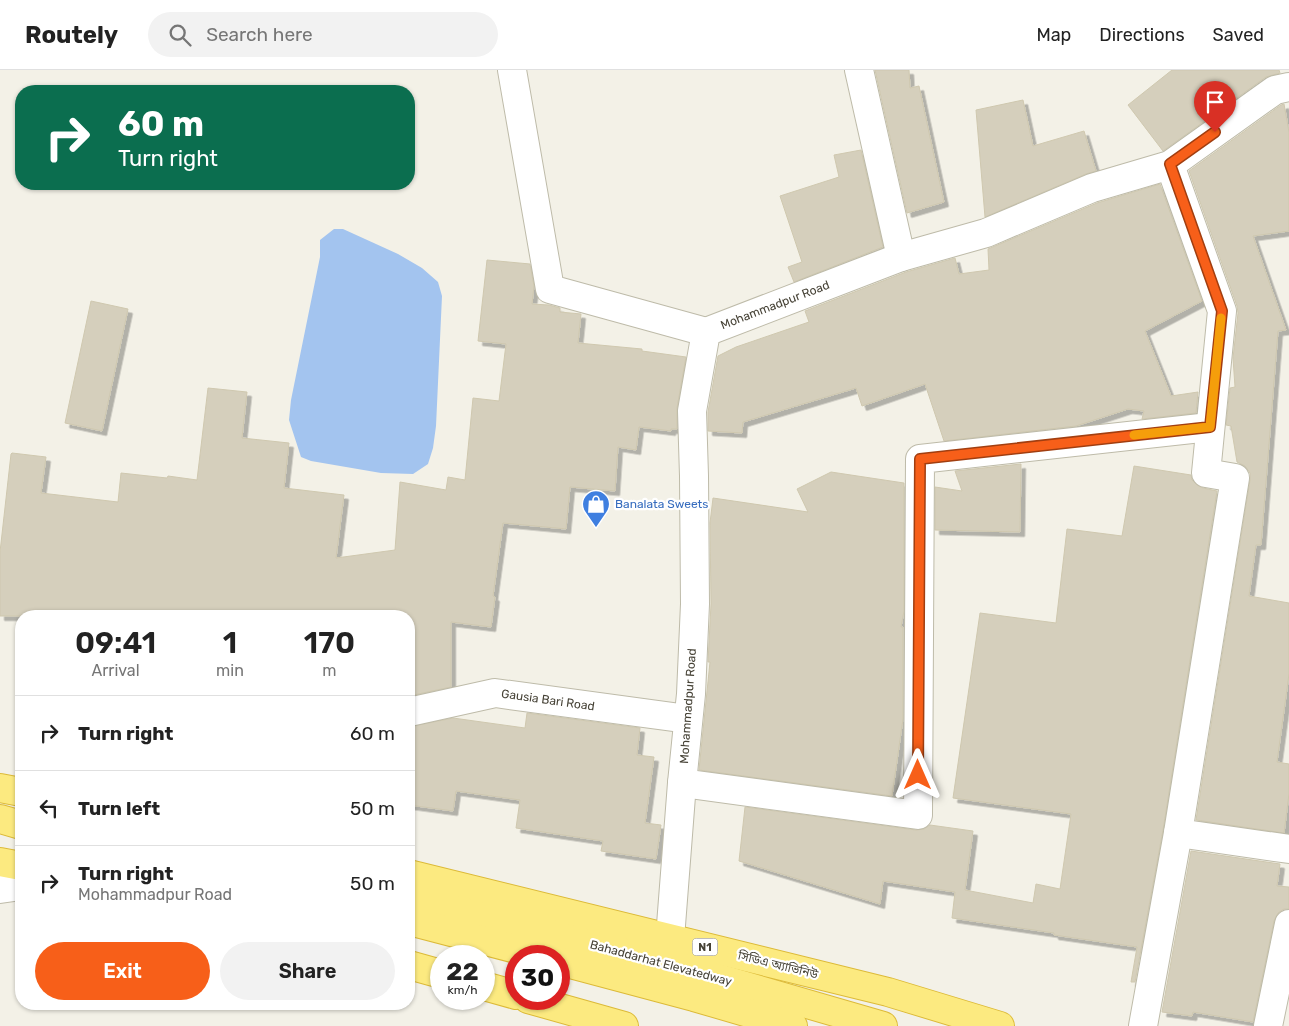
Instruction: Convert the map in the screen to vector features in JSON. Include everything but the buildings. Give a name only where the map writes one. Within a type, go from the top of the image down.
[{"type":"highway","points":[[0,788],[15,791]]},
{"type":"highway","points":[[0,803],[15,807]]},
{"type":"highway","points":[[0,819],[15,823]]},
{"type":"highway","points":[[0,862],[15,865]]},
{"type":"highway","name":"সিডিএ অ্যাভিনিউ","points":[[415,875],[888,992],[1000,1026]]},
{"type":"highway","name":"Bahaddarhat Elevatedway","points":[[415,900],[680,967],[883,1026]]},
{"type":"highway","points":[[415,923],[505,946]]},
{"type":"highway","name":"Bahaddarhat Elevatedway","points":[[570,964],[794,1026]]},
{"type":"highway","points":[[415,967],[430,971]]},
{"type":"highway","points":[[567,1010],[624,1026]]},
{"type":"street","points":[[512,70],[550,289],[706,332]]},
{"type":"street","points":[[859,70],[901,256]]},
{"type":"street","name":"Mohammadpur Road","points":[[670,938],[691,694],[695,604],[692,411],[706,332],[901,256],[986,233],[1092,188],[1170,164],[1275,90],[1289,86]]},
{"type":"street","points":[[1142,1026],[1178,833],[1235,478],[1206,473],[1222,311],[1170,164]]},
{"type":"street","points":[[682,783],[918,815],[920,459],[1210,427]]},
{"type":"street","name":"Gausia Bari Road","points":[[415,711],[495,693],[688,719]]},
{"type":"street","points":[[1178,833],[1289,848]]},
{"type":"street","points":[[0,889],[15,887]]},
{"type":"street","points":[[1268,1026],[1289,924]]},
{"type":"water","points":[[334,229],[343,229],[398,254],[422,268],[438,282],[442,296],[436,426],[433,448],[428,464],[413,474],[381,473],[311,461],[301,457],[289,420],[291,400],[320,257],[320,240]]},
{"type":"slow traffic","points":[[1134,435],[1210,427],[1221,318]]},
{"type":"place","name":"Banalata Sweets","points":[[596,528]]},
{"type":"route","points":[[918,775],[920,459],[1210,427],[1222,311],[1170,164],[1215,132]]}]
